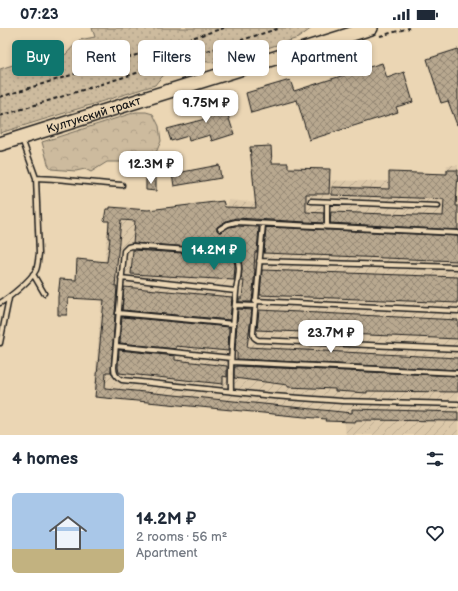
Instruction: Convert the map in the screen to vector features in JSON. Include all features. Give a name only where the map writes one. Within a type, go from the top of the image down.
[{"type":"main road","name":"Култукский тракт","points":[[0,144],[375,32]]},
{"type":"lane","points":[[0,303],[8,298],[33,274],[37,265],[39,254],[36,178],[21,137]]},
{"type":"lane","points":[[36,178],[65,178],[122,185]]},
{"type":"lane","points":[[311,201],[438,206]]},
{"type":"lane","points":[[327,202],[327,227]]},
{"type":"lane","points":[[220,230],[231,223],[458,233]]},
{"type":"lane","points":[[263,224],[253,336],[258,340],[458,349]]},
{"type":"lane","points":[[231,391],[231,360],[236,291],[239,277],[239,263],[236,256],[232,253],[128,247],[124,251],[114,372],[118,378],[122,380],[273,396],[342,401],[458,404]]},
{"type":"lane","points":[[259,261],[458,267]]},
{"type":"lane","points":[[33,274],[44,293]]},
{"type":"lane","points":[[121,278],[236,291]]},
{"type":"lane","points":[[0,343],[8,298]]},
{"type":"lane","points":[[255,301],[458,311]]},
{"type":"lane","points":[[236,305],[255,306]]},
{"type":"lane","points":[[118,313],[234,324]]},
{"type":"lane","points":[[116,346],[231,360],[458,373]]},
{"type":"path","points":[[0,96],[224,28]]},
{"type":"path","points":[[0,116],[280,28]]},
{"type":"path","points":[[375,32],[409,28]]},
{"type":"shaded area","points":[[447,165],[458,165],[458,435],[346,435],[344,417],[94,390],[108,221],[226,223],[228,200],[293,206],[294,180],[444,182]]},
{"type":"green space","points":[[92,28],[312,28],[298,38],[292,40],[277,40],[277,45],[269,47],[269,40],[213,40],[213,63],[205,62],[205,40],[138,40],[138,76],[163,76],[155,85],[0,133],[0,69],[12,65],[12,76],[64,76],[64,55],[72,48],[72,76],[130,76],[130,40],[79,40],[95,37]]},
{"type":"green space","points":[[136,112],[153,114],[159,126],[161,141],[155,155],[147,159],[131,162],[107,162],[91,172],[85,169],[76,171],[51,169],[48,164],[42,142]]},
{"type":"building","points":[[458,49],[457,125],[448,101],[441,103],[427,59]]},
{"type":"building","points":[[382,63],[387,78],[404,72],[413,102],[396,107],[398,112],[309,140],[297,100],[251,113],[246,93],[290,80],[294,91],[341,76],[372,76],[372,66]]},
{"type":"building","points":[[222,97],[234,134],[212,141],[210,135],[189,141],[188,136],[171,141],[167,129],[205,119],[200,104]]},
{"type":"building","points":[[271,146],[272,163],[288,163],[288,168],[330,169],[329,194],[306,194],[306,212],[324,213],[324,223],[236,218],[226,221],[217,227],[217,230],[220,232],[229,227],[236,226],[259,227],[257,252],[255,252],[252,302],[239,302],[239,298],[242,298],[244,281],[241,281],[241,259],[238,253],[234,250],[133,243],[135,221],[121,220],[115,286],[117,286],[111,372],[106,372],[105,388],[352,413],[352,409],[458,412],[458,421],[325,421],[326,419],[95,397],[104,300],[68,298],[67,315],[58,315],[58,297],[60,279],[76,280],[77,259],[107,262],[110,238],[108,238],[109,221],[104,221],[106,209],[110,209],[110,207],[148,210],[223,201],[225,207],[256,208],[250,147]]},
{"type":"building","points":[[219,165],[221,178],[174,186],[172,174]]},
{"type":"building","points":[[447,170],[458,170],[456,206],[458,206],[458,230],[330,223],[331,212],[443,216],[444,199],[332,195],[332,187],[389,189],[389,172],[447,174]]},
{"type":"building","points":[[146,179],[156,179],[156,191],[146,190]]},
{"type":"building","points":[[266,227],[458,236],[458,261],[264,253]]},
{"type":"building","points":[[133,250],[231,256],[235,265],[234,280],[131,274]]},
{"type":"building","points":[[262,270],[458,277],[458,303],[260,295]]},
{"type":"building","points":[[124,287],[232,297],[230,320],[122,310]]},
{"type":"building","points":[[238,309],[252,310],[247,347],[458,358],[458,370],[237,359],[237,352],[235,351]]},
{"type":"building","points":[[259,310],[458,320],[458,339],[257,330]]},
{"type":"building","points":[[122,317],[229,327],[228,351],[176,346],[176,349],[120,343]]},
{"type":"building","points":[[119,350],[175,356],[175,360],[227,366],[227,377],[223,376],[223,384],[119,373]]},
{"type":"building","points":[[234,367],[458,376],[458,392],[367,391],[367,393],[335,391],[335,389],[288,387],[288,385],[234,378]]}]
